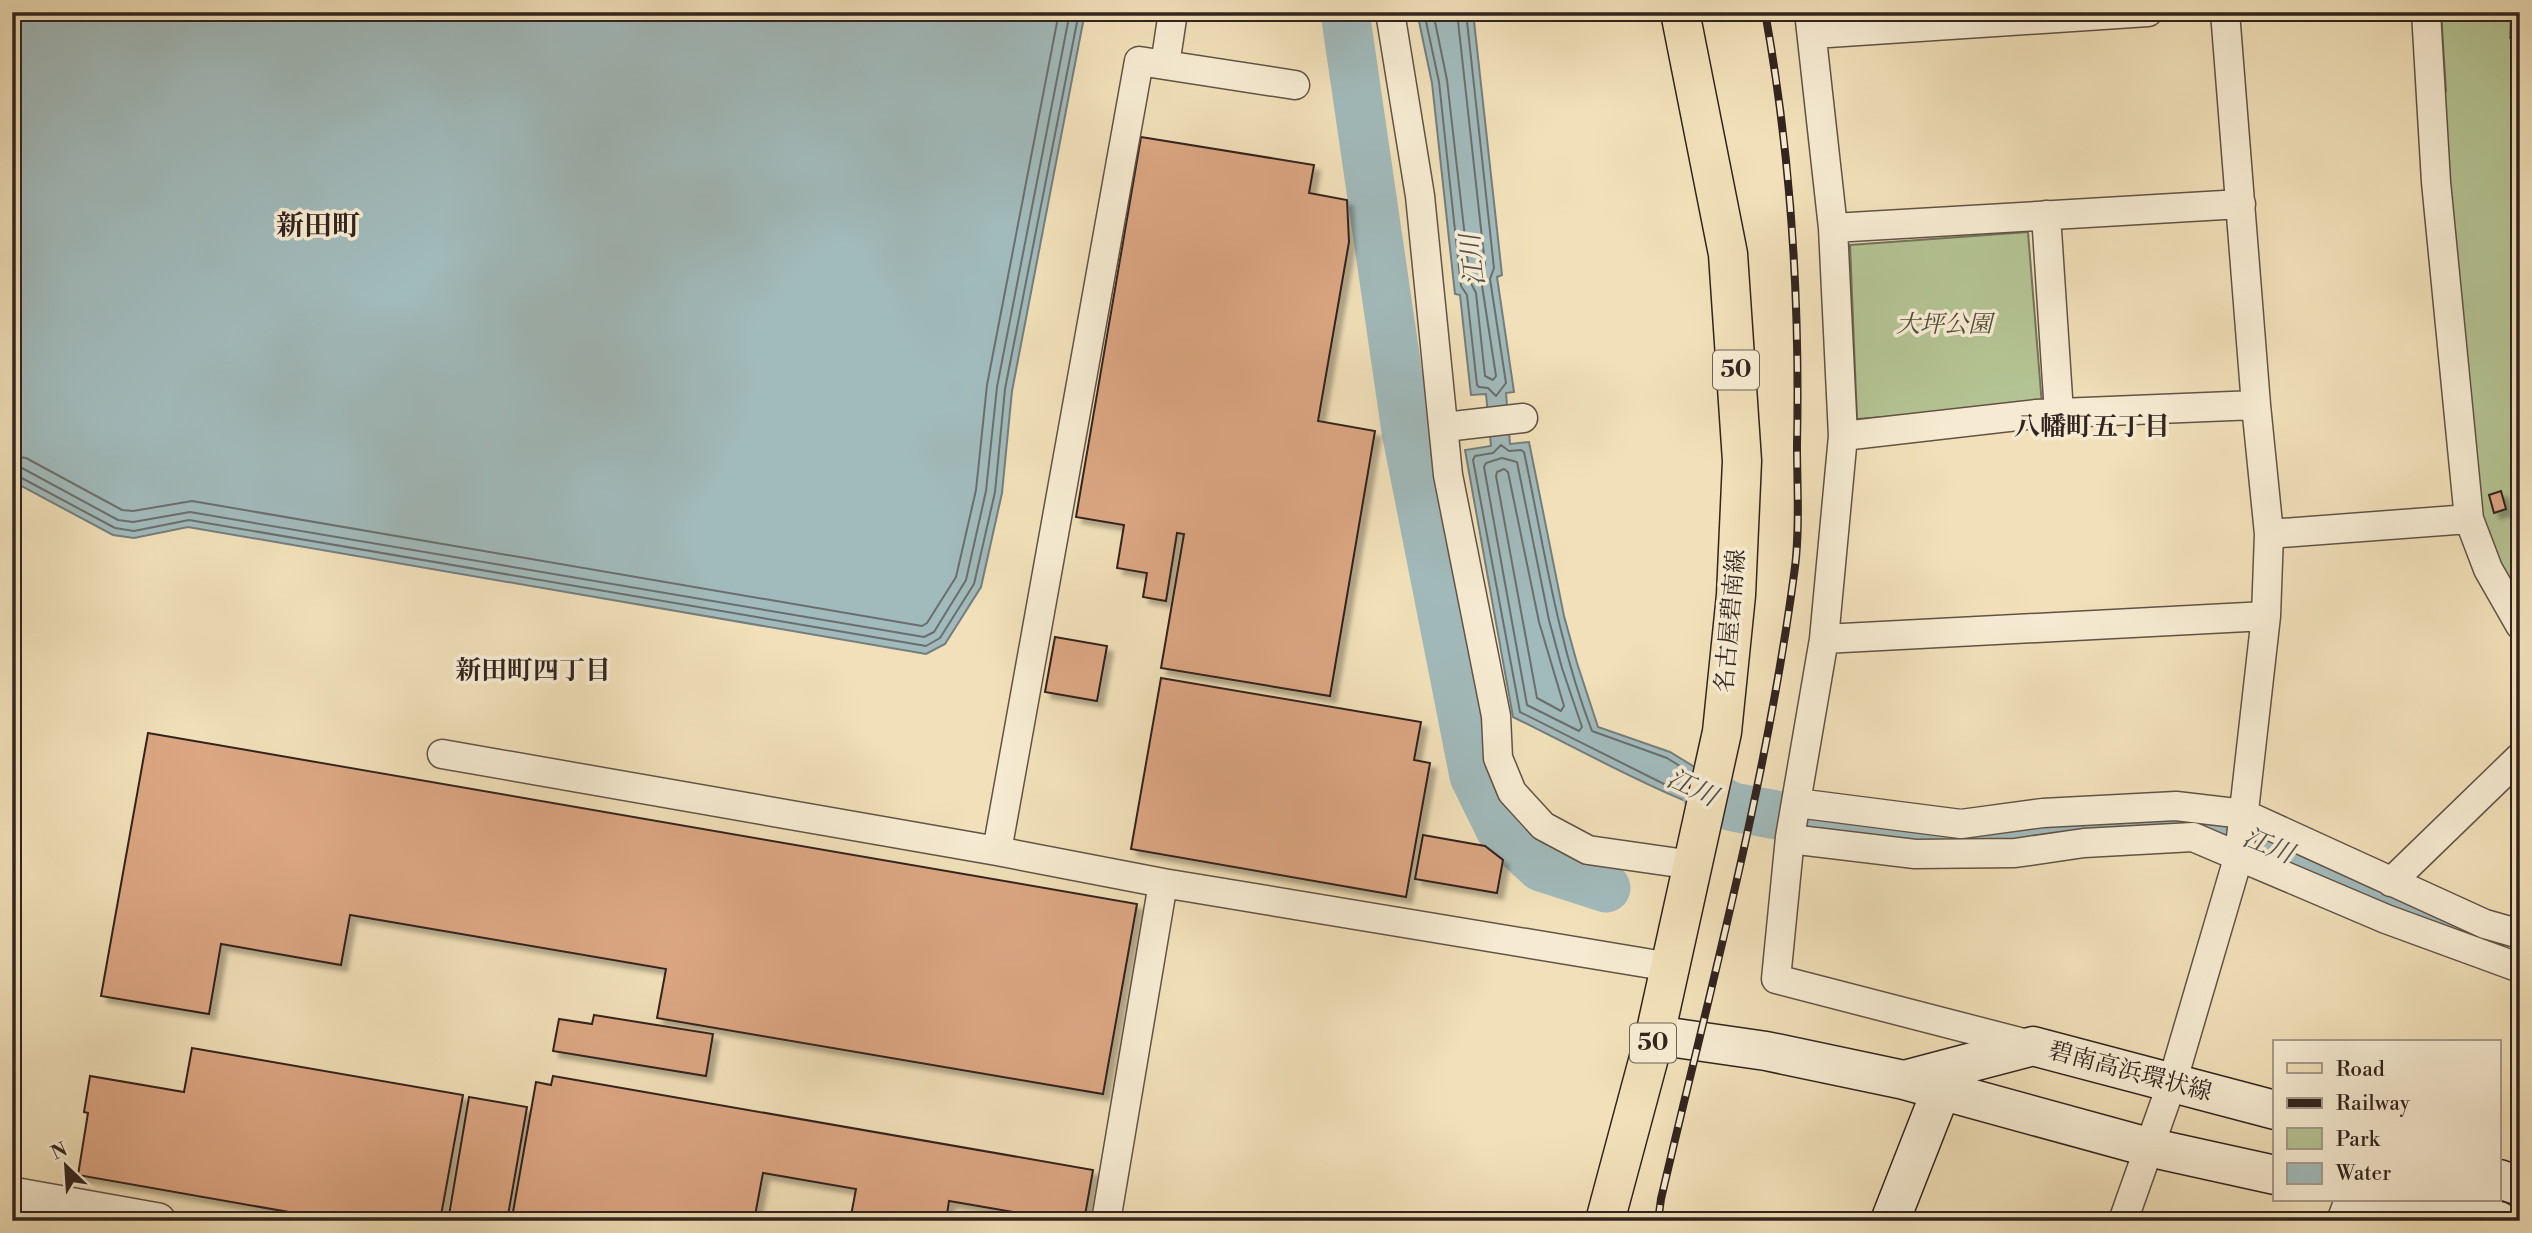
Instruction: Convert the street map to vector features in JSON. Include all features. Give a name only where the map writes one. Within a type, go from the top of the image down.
[{"type":"main road","name":"名古屋碧南線","points":[[1605,1221],[1655,1035],[1722,732],[1736,595],[1742,461],[1728,254],[1680,12]]},
{"type":"main road","name":"碧南高浜環状線","points":[[1655,1035],[1766,1051],[1904,1080],[2148,1147],[2273,1175]]},
{"type":"main road","name":"碧南高浜環状線","points":[[1904,1080],[2033,1046],[2273,1110]]},
{"type":"main road","points":[[1890,1221],[1941,1091]]},
{"type":"main road","points":[[2500,1179],[2520,1186]]},
{"type":"main road","points":[[2385,1202],[2498,1221]]},
{"type":"street","points":[[1165,65],[1173,12]]},
{"type":"street","points":[[1390,12],[1420,196],[1446,426],[1448,475],[1496,716],[1498,758],[1512,792],[1543,826],[1588,850],[1693,864]]},
{"type":"street","points":[[2033,1046],[1776,979],[1790,838],[1824,639],[1843,436],[1832,228],[1811,23],[2148,12]]},
{"type":"street","points":[[2123,1221],[2172,1083],[2239,856],[2266,616],[2269,534],[2256,405],[2225,12]]},
{"type":"street","points":[[2426,12],[2436,182],[2469,519],[2488,569],[2520,625]]},
{"type":"street","points":[[997,851],[1139,61],[1295,85]]},
{"type":"street","points":[[1832,228],[2241,204]]},
{"type":"street","points":[[2046,215],[2059,413]]},
{"type":"street","points":[[1843,436],[2059,413],[2256,405]]},
{"type":"street","points":[[1446,426],[1523,418]]},
{"type":"street","points":[[2269,534],[2469,519]]},
{"type":"street","points":[[1824,639],[2266,616]]},
{"type":"street","points":[[442,754],[997,851],[1163,883],[1670,967]]},
{"type":"street","points":[[2391,882],[2520,757]]},
{"type":"street","points":[[1796,804],[1961,824],[2043,813],[2176,806],[2244,815],[2484,924],[2520,934]]},
{"type":"street","points":[[1790,838],[1928,854],[2015,853],[2084,844],[2193,837],[2386,919],[2520,968]]},
{"type":"street","points":[[1106,1221],[1163,883]]},
{"type":"street","points":[[12,1195],[159,1221]]},
{"type":"street","points":[[2341,1221],[2348,1202]]},
{"type":"green space","points":[[2441,12],[2511,12],[2510,38],[2520,38],[2520,609],[2476,519],[2440,92],[2446,91]]},
{"type":"green space","name":"大坪公園","points":[[2028,232],[2042,405],[1857,419],[1850,245]]},
{"type":"water","points":[[12,12],[1085,12],[1012,391],[1002,493],[981,587],[945,644],[926,654],[188,527],[134,538],[113,535],[12,481]]},
{"type":"water","points":[[1417,12],[1473,12],[1502,275],[1497,277],[1514,392],[1506,393],[1510,444],[1529,442],[1564,616],[1598,727],[1670,752],[1734,791],[1773,806],[1768,829],[1702,808],[1670,794],[1513,717],[1465,450],[1491,446],[1486,394],[1471,395],[1460,295],[1455,294],[1432,83]]},
{"type":"building","points":[[2520,15],[2520,52],[2518,53],[2514,16]]},
{"type":"building","points":[[1141,137],[1314,165],[1309,193],[1347,200],[1349,242],[1318,421],[1375,431],[1330,696],[1161,668],[1184,534],[1177,533],[1166,601],[1143,597],[1147,573],[1117,568],[1124,525],[1076,517]]},
{"type":"building","points":[[2501,491],[2506,509],[2494,513],[2489,495]]},
{"type":"building","points":[[1055,637],[1107,646],[1097,701],[1045,692]]},
{"type":"building","points":[[1161,678],[1421,722],[1414,760],[1430,763],[1406,897],[1131,849]]},
{"type":"building","points":[[148,733],[1137,904],[1103,1094],[657,1018],[666,969],[350,915],[341,965],[221,944],[209,1014],[101,996]]},
{"type":"building","points":[[1423,835],[1485,846],[1503,860],[1497,893],[1415,879]]},
{"type":"building","points":[[594,1015],[713,1034],[706,1076],[553,1051],[559,1019],[592,1024]]},
{"type":"building","points":[[192,1048],[463,1095],[440,1221],[340,1221],[78,1175],[88,1113],[84,1112],[90,1076],[184,1092]]},
{"type":"building","points":[[553,1076],[1093,1170],[1084,1221],[1066,1221],[949,1201],[946,1221],[850,1221],[856,1189],[763,1173],[754,1221],[528,1221],[529,1215],[513,1212],[536,1082],[551,1085]]},
{"type":"building","points":[[469,1097],[527,1107],[507,1221],[448,1221]]},
{"type":"waterway","points":[[1345,12],[1406,431],[1474,776],[1500,829],[1541,867],[1606,888]]},
{"type":"waterway","name":"江川","points":[[1707,795],[1733,807],[1814,822],[1962,838],[2183,820],[2231,832],[2446,919]]},
{"type":"railway","points":[[1658,1221],[1753,806],[1783,647],[1797,552],[1798,392],[1792,228],[1781,120],[1765,12]]},
{"type":"district","name":"新田町","points":[[318,226]]},
{"type":"district","name":"八幡町五丁目","points":[[2092,427]]},
{"type":"district","name":"新田町四丁目","points":[[533,671]]}]
